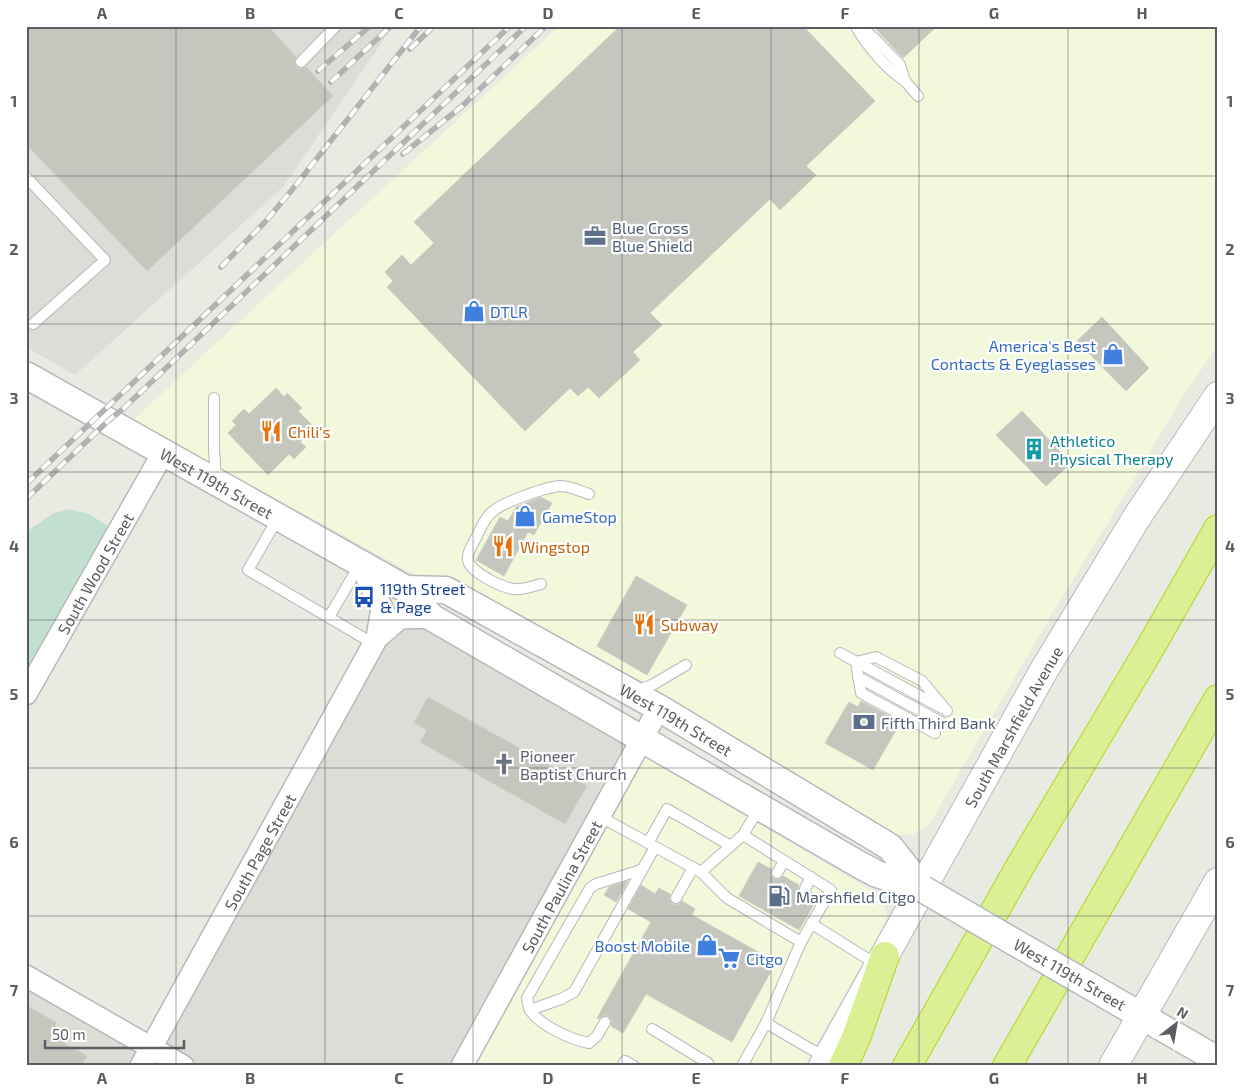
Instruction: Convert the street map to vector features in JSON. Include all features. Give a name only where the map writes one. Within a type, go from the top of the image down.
[{"type":"highway","points":[[907,1066],[1018,871],[1218,529]]},
{"type":"highway","points":[[1007,1066],[1218,699]]},
{"type":"highway","points":[[831,1063],[856,1038],[882,961]]},
{"type":"main road","name":"South Marshfield Avenue","points":[[882,961],[1044,670],[1137,517],[1218,396]]},
{"type":"main road","points":[[1113,1066],[1218,882]]},
{"type":"street","name":"West 119th Street","points":[[26,375],[406,589],[430,617],[760,807],[877,874],[923,889],[1218,1060]]},
{"type":"street","name":"South Wood Street","points":[[26,694],[163,453]]},
{"type":"street","name":"South Page Street","points":[[360,564],[382,608],[376,641]]},
{"type":"street","name":"West 119th Street","points":[[406,589],[446,590],[632,692],[890,847],[923,889]]},
{"type":"street","name":"South Page Street","points":[[146,1057],[376,641],[400,618],[430,617]]},
{"type":"street","name":"South Paulina Street","points":[[463,1065],[659,708]]},
{"type":"street","points":[[26,976],[146,1057],[183,1066]]},
{"type":"lane","points":[[301,62],[336,26]]},
{"type":"lane","points":[[855,26],[869,48],[892,73],[905,81],[918,96]]},
{"type":"lane","points":[[860,26],[900,65],[905,81]]},
{"type":"lane","points":[[26,177],[105,260],[33,324]]},
{"type":"lane","points":[[214,398],[216,483]]},
{"type":"lane","points":[[541,584],[514,590],[504,587],[473,568],[469,563],[470,548],[490,513],[507,503],[559,486],[589,494]]},
{"type":"lane","points":[[278,518],[248,570],[329,617],[376,641]]},
{"type":"lane","points":[[329,617],[360,564]]},
{"type":"lane","points":[[840,653],[856,662],[947,711],[922,681],[876,657],[856,662]]},
{"type":"lane","points":[[856,662],[861,693],[935,733]]},
{"type":"lane","points":[[632,692],[654,684],[686,665]]},
{"type":"lane","points":[[858,677],[941,722]]},
{"type":"lane","points":[[676,898],[697,870],[743,835],[760,807]]},
{"type":"lane","points":[[530,1010],[562,999],[574,992],[642,870],[667,809],[731,846]]},
{"type":"lane","points":[[599,816],[697,870],[727,898],[756,910],[784,926],[802,942]]},
{"type":"lane","points":[[742,1066],[766,1023],[802,942],[832,890],[743,835]]},
{"type":"lane","points":[[777,873],[784,861]]},
{"type":"lane","points":[[605,1022],[589,1043],[575,1040],[539,1020],[530,1010],[527,998],[590,888],[596,884],[642,870]]},
{"type":"lane","points":[[805,889],[811,877]]},
{"type":"lane","points":[[812,924],[882,961]]},
{"type":"lane","points":[[766,1023],[831,1063]]},
{"type":"lane","points":[[652,1029],[708,1063],[709,1066]]},
{"type":"lane","points":[[622,1066],[625,1061],[634,1066]]},
{"type":"shaded area","points":[[26,26],[393,26],[283,187],[75,375],[26,347]]},
{"type":"shaded area","points":[[559,26],[1218,26],[1218,345],[1181,399],[1050,617],[934,816],[926,827],[918,832],[909,835],[897,835],[883,832],[133,420]]},
{"type":"shaded area","points":[[69,509],[89,514],[114,530],[26,684],[26,532],[52,514]]},
{"type":"shaded area","points":[[398,614],[639,749],[461,1066],[26,1066],[26,982],[152,1054]]},
{"type":"shaded area","points":[[639,749],[732,808],[877,894],[883,903],[887,915],[884,925],[804,1066],[461,1066]]},
{"type":"building","points":[[26,26],[268,26],[296,57],[294,61],[296,67],[300,69],[306,67],[333,96],[147,271],[26,144]]},
{"type":"building","points":[[620,26],[803,26],[875,101],[806,166],[816,175],[780,210],[770,199],[650,313],[662,325],[633,352],[640,360],[599,398],[588,387],[578,396],[570,388],[525,431],[387,287],[393,281],[385,272],[402,255],[411,265],[434,243],[414,222]]},
{"type":"building","points":[[873,26],[937,26],[903,58]]},
{"type":"building","name":"America's Best Contacts & Eyeglasses","points":[[1102,317],[1149,368],[1126,391],[1077,341]]},
{"type":"building","name":"Chili's","points":[[276,388],[284,397],[287,393],[302,408],[298,411],[315,428],[300,442],[306,447],[294,459],[289,454],[268,475],[228,433],[236,425],[232,421],[244,409],[249,414]]},
{"type":"building","name":"Athletico Physical Therapy","points":[[1022,411],[1071,463],[1046,486],[996,435]]},
{"type":"building","points":[[541,497],[552,503],[534,535],[528,532],[504,576],[476,560],[500,517],[508,521],[516,507]]},
{"type":"building","points":[[636,576],[687,605],[647,675],[597,646]]},
{"type":"building","name":"Pioneer Baptist Church","points":[[428,697],[587,786],[565,824],[420,742],[427,730],[414,723]]},
{"type":"building","name":"Fifth Third Bank","points":[[861,701],[891,717],[893,719],[889,726],[896,730],[873,770],[825,743],[849,702],[858,707]]},
{"type":"building","name":"Marshfield Citgo","points":[[758,862],[771,869],[771,876],[774,879],[780,879],[783,876],[799,885],[798,890],[802,895],[806,896],[811,892],[819,896],[799,930],[739,896]]},
{"type":"building","points":[[628,881],[616,902],[604,895],[609,887]]},
{"type":"building","points":[[641,885],[655,894],[659,888],[670,894],[669,899],[672,904],[677,905],[682,901],[695,909],[692,915],[776,962],[732,1042],[646,994],[623,1033],[611,1026],[612,1021],[609,1016],[604,1015],[599,1019],[597,1018],[651,922],[628,909]]},
{"type":"building","points":[[26,1005],[57,1023],[50,1035],[87,1056],[81,1066],[26,1066]]},
{"type":"railway","points":[[318,71],[370,26]]},
{"type":"railway","points":[[331,82],[391,26]]},
{"type":"railway","points":[[221,267],[266,221],[296,185],[421,26]]},
{"type":"railway","points":[[410,49],[434,26]]},
{"type":"railway","points":[[26,484],[510,26]]},
{"type":"railway","points":[[26,499],[526,26]]},
{"type":"railway","points":[[403,154],[461,107],[546,26]]},
{"type":"place","name":"Blue Cross Blue Shield","points":[[595,236]]},
{"type":"place","name":"DTLR","points":[[474,311]]},
{"type":"place","name":"America's Best Contacts & Eyeglasses","points":[[1113,354]]},
{"type":"place","name":"Chili's","points":[[271,431]]},
{"type":"place","name":"Athletico Physical Therapy","points":[[1034,449]]},
{"type":"place","name":"GameStop","points":[[525,516]]},
{"type":"place","name":"Wingstop","points":[[503,546]]},
{"type":"place","name":"119th Street & Page","points":[[364,597]]},
{"type":"place","name":"Subway","points":[[644,624]]},
{"type":"place","name":"Fifth Third Bank","points":[[864,722]]},
{"type":"place","name":"Pioneer Baptist Church","points":[[504,764]]},
{"type":"place","name":"Marshfield Citgo","points":[[779,896]]},
{"type":"place","name":"Boost Mobile","points":[[707,945]]},
{"type":"place","name":"Citgo","points":[[729,958]]}]
